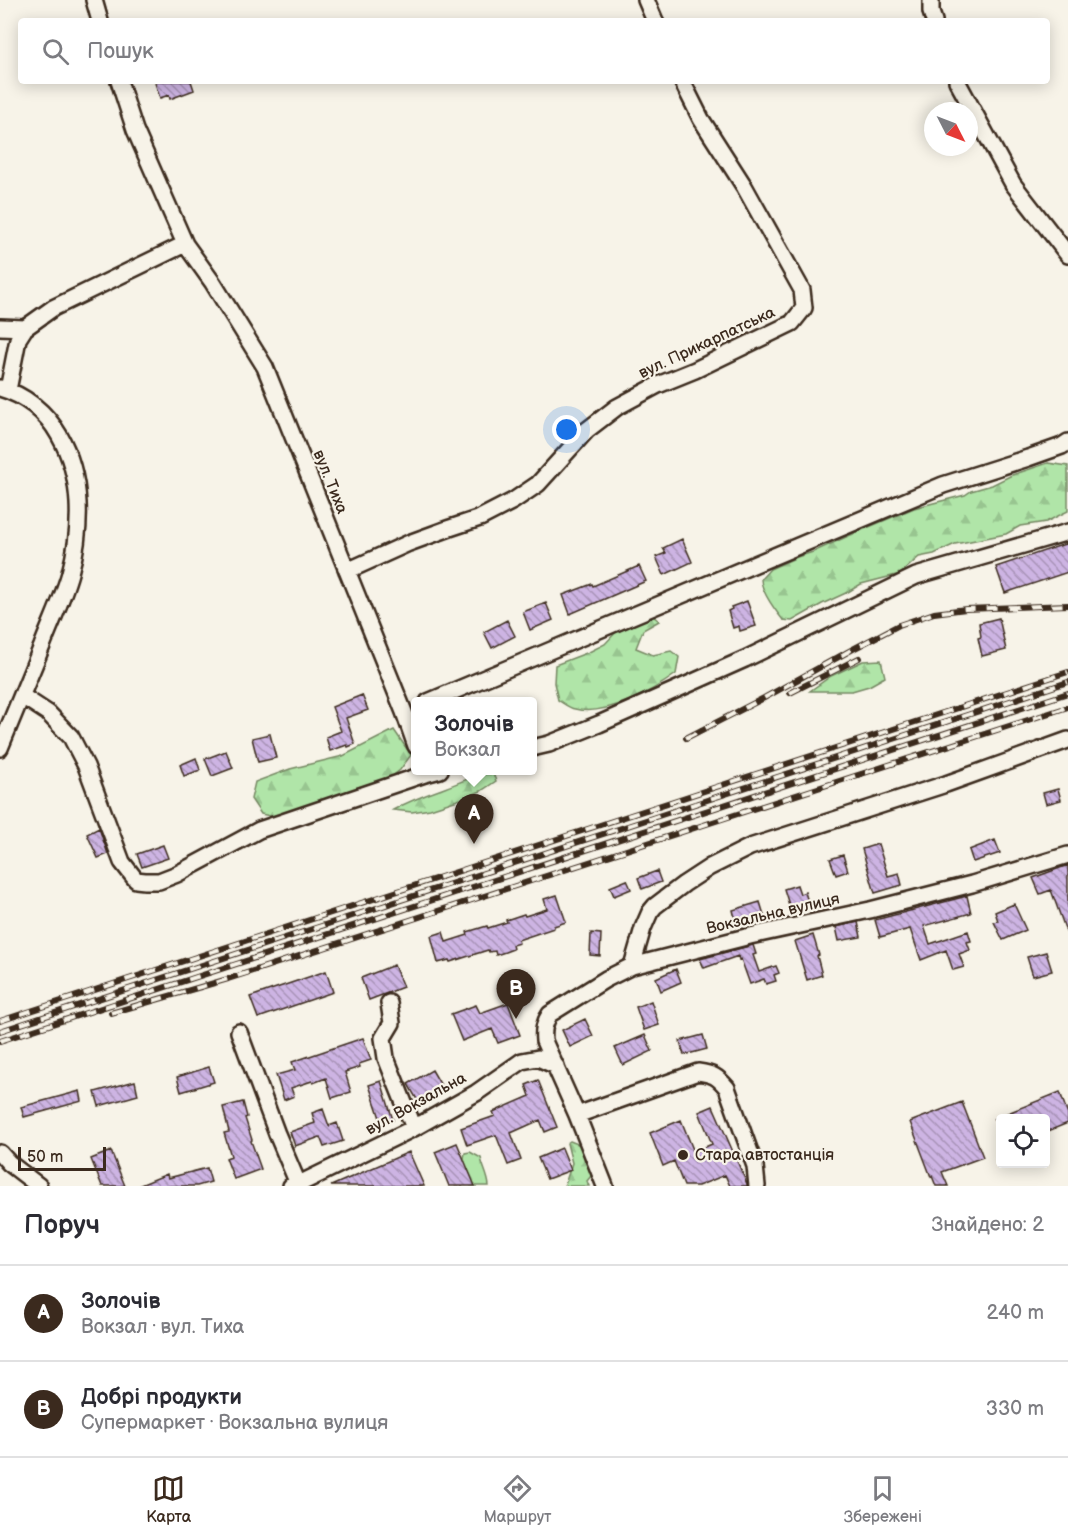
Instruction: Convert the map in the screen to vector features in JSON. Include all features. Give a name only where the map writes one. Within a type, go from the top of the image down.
[{"type":"street","points":[[94,0],[99,18]]},
{"type":"street","points":[[646,0],[654,18]]},
{"type":"street","points":[[931,0],[933,18]]},
{"type":"street","name":"вул. Тиха","points":[[120,84],[135,130],[185,244],[213,283],[265,367],[346,571],[410,709]]},
{"type":"street","name":"вул. Прикарпатська","points":[[346,571],[409,543],[480,519],[513,501],[538,484],[587,430],[617,407],[658,385],[695,370],[792,323],[804,308],[802,290],[744,186],[701,119],[684,84]]},
{"type":"street","points":[[959,84],[1013,184],[1068,255]]},
{"type":"street","points":[[0,748],[70,573],[79,523],[78,489],[64,444],[54,426],[43,413],[22,396],[4,389],[18,339],[25,328],[53,309],[185,244]]},
{"type":"street","points":[[0,327],[25,328]]},
{"type":"street","points":[[440,697],[943,485],[1028,458],[1068,442]]},
{"type":"street","points":[[537,747],[599,724],[745,659],[916,576],[1068,532]]},
{"type":"street","points":[[22,696],[48,713],[71,737],[86,766],[122,862],[136,880],[159,881],[168,878],[260,830],[421,775]]},
{"type":"street","points":[[632,966],[650,912],[684,884],[710,867],[750,847],[946,784],[1068,740]]},
{"type":"street","name":"Вокзальна вулиця","points":[[605,1186],[577,1114],[544,1041],[544,1023],[550,1014],[606,979],[632,966],[750,936],[882,907],[972,884],[1068,855]]},
{"type":"street","points":[[389,1003],[392,1023],[383,1038],[386,1058],[414,1128]]},
{"type":"street","points":[[239,1032],[296,1185]]},
{"type":"street","name":"вул. Вокзальна","points":[[296,1185],[414,1128],[476,1093],[522,1061],[538,1058],[556,1066]]},
{"type":"street","points":[[577,1114],[698,1072],[711,1074],[727,1088],[755,1166],[757,1186]]},
{"type":"street","points":[[0,1154],[39,1186]]},
{"type":"green space","points":[[1048,463],[1068,466],[1068,511],[1046,522],[1020,526],[1006,534],[955,544],[934,554],[919,557],[900,574],[861,584],[792,621],[783,620],[763,589],[761,579],[770,569],[797,557],[914,508],[965,495]]},
{"type":"green space","points":[[645,609],[659,621],[643,630],[636,648],[653,655],[671,651],[679,657],[676,674],[642,695],[614,706],[587,710],[575,709],[558,700],[554,683],[555,665],[605,644],[629,618]]},
{"type":"green space","points":[[881,660],[885,677],[869,686],[852,691],[810,691],[831,676],[863,661]]},
{"type":"green space","points":[[394,730],[411,755],[400,770],[386,781],[369,788],[332,797],[279,818],[261,814],[251,799],[255,782],[290,769],[343,756]]},
{"type":"green space","points":[[494,775],[496,781],[481,791],[430,809],[412,812],[393,810],[423,796],[473,777]]},
{"type":"green space","points":[[570,1141],[583,1146],[596,1170],[587,1181],[589,1186],[567,1186],[565,1184],[572,1163],[567,1143]]},
{"type":"green space","points":[[470,1152],[481,1158],[489,1186],[471,1186],[463,1163],[465,1153]]},
{"type":"building","points":[[155,84],[192,84],[194,90],[170,99],[169,95],[160,98]]},
{"type":"building","points":[[682,539],[692,562],[664,575],[656,557],[666,553],[663,548]]},
{"type":"building","points":[[1068,543],[1068,572],[1005,593],[996,567]]},
{"type":"building","points":[[639,566],[646,581],[570,614],[563,595],[592,584],[593,586]]},
{"type":"building","points":[[747,601],[756,626],[740,631],[739,626],[733,628],[728,611],[732,609],[731,607]]},
{"type":"building","points":[[546,603],[553,620],[530,630],[523,612]]},
{"type":"building","points":[[999,618],[1006,650],[982,656],[978,638],[981,637],[979,623]]},
{"type":"building","points":[[507,620],[515,636],[492,648],[484,632]]},
{"type":"building","points":[[362,695],[368,710],[346,718],[355,744],[330,751],[326,737],[341,731],[332,707]]},
{"type":"building","points":[[270,734],[276,758],[258,762],[252,738]]},
{"type":"building","points":[[226,751],[233,768],[212,776],[205,759]]},
{"type":"building","points":[[196,758],[200,770],[184,776],[180,765]]},
{"type":"building","points":[[1058,789],[1061,800],[1046,804],[1043,793]]},
{"type":"building","points":[[99,828],[108,854],[98,858],[87,834]]},
{"type":"building","points":[[995,840],[1000,853],[973,862],[969,850]]},
{"type":"building","points":[[878,844],[888,876],[899,873],[902,885],[875,893],[862,849]]},
{"type":"building","points":[[163,845],[168,858],[142,867],[137,854]]},
{"type":"building","points":[[843,855],[848,871],[836,875],[830,859]]},
{"type":"building","points":[[1068,865],[1067,934],[1051,890],[1040,894],[1033,878]]},
{"type":"building","points":[[657,871],[661,882],[642,889],[638,878]]},
{"type":"building","points":[[627,880],[631,889],[614,896],[610,887]]},
{"type":"building","points":[[797,885],[800,894],[805,892],[808,902],[790,908],[784,889]]},
{"type":"building","points":[[557,895],[566,922],[518,940],[519,943],[512,945],[513,949],[496,955],[495,951],[489,952],[488,950],[450,962],[449,960],[438,963],[431,936],[443,932],[446,942],[468,935],[467,932],[487,926],[488,928],[524,914],[525,916],[547,909],[544,899]]},
{"type":"building","points":[[967,896],[971,913],[924,926],[930,944],[968,931],[971,941],[967,942],[970,950],[959,954],[964,967],[953,970],[946,950],[921,960],[910,929],[880,937],[875,920]]},
{"type":"building","points":[[760,902],[764,915],[736,922],[733,910]]},
{"type":"building","points":[[1014,904],[1026,930],[1003,940],[994,922],[998,921],[995,912]]},
{"type":"building","points":[[858,922],[861,937],[839,941],[836,927]]},
{"type":"building","points":[[591,933],[601,934],[600,956],[590,955]]},
{"type":"building","points":[[813,935],[822,975],[807,980],[795,941]]},
{"type":"building","points":[[753,945],[756,954],[753,955],[759,972],[776,966],[779,973],[774,975],[776,981],[766,984],[764,979],[750,984],[738,956],[704,968],[700,959]]},
{"type":"building","points":[[1046,952],[1052,971],[1033,976],[1027,957]]},
{"type":"building","points":[[394,965],[403,987],[369,1000],[361,978]]},
{"type":"building","points":[[676,969],[681,982],[661,991],[656,978]]},
{"type":"building","points":[[326,971],[333,992],[258,1018],[250,997]]},
{"type":"building","points":[[651,1001],[659,1025],[644,1030],[636,1007]]},
{"type":"building","points":[[508,1003],[520,1035],[498,1043],[492,1029],[462,1041],[451,1014],[476,1005],[480,1013]]},
{"type":"building","points":[[585,1019],[593,1036],[570,1047],[562,1030]]},
{"type":"building","points":[[645,1035],[652,1051],[623,1065],[615,1048]]},
{"type":"building","points":[[703,1035],[707,1049],[684,1055],[680,1041]]},
{"type":"building","points":[[363,1038],[371,1060],[345,1072],[351,1092],[332,1098],[326,1078],[291,1088],[294,1096],[284,1100],[276,1075],[295,1070],[292,1062]]},
{"type":"building","points":[[209,1067],[214,1082],[181,1092],[177,1077]]},
{"type":"building","points":[[432,1070],[443,1089],[419,1103],[408,1084]]},
{"type":"building","points":[[538,1080],[557,1127],[545,1132],[540,1120],[511,1133],[521,1160],[508,1165],[496,1135],[467,1145],[461,1128],[495,1116],[493,1112],[530,1096],[526,1085]]},
{"type":"building","points":[[135,1081],[138,1095],[99,1106],[95,1092]]},
{"type":"building","points":[[381,1081],[393,1120],[382,1124],[369,1085]]},
{"type":"building","points":[[80,1091],[82,1101],[24,1117],[21,1107]]},
{"type":"building","points":[[1060,1092],[1068,1115],[1068,1123],[1050,1130],[1050,1114],[1005,1114]]},
{"type":"building","points":[[243,1102],[251,1141],[261,1169],[234,1179],[226,1158],[231,1156],[224,1133],[229,1132],[223,1107]]},
{"type":"building","points":[[962,1102],[983,1157],[942,1172],[948,1186],[936,1186],[910,1122]]},
{"type":"building","points":[[713,1106],[747,1186],[730,1186],[725,1175],[698,1186],[684,1186],[674,1161],[663,1166],[650,1133],[681,1120],[694,1152],[712,1144],[699,1112]]},
{"type":"building","points":[[323,1109],[329,1126],[337,1123],[343,1141],[324,1147],[320,1137],[295,1146],[290,1132],[315,1123],[312,1113]]},
{"type":"building","points":[[457,1143],[475,1186],[449,1186],[435,1152]]},
{"type":"building","points":[[562,1148],[571,1170],[547,1179],[538,1158]]},
{"type":"building","points":[[111,1151],[125,1186],[102,1186],[91,1159]]},
{"type":"building","points":[[409,1152],[424,1186],[331,1186]]},
{"type":"building","points":[[207,1168],[211,1182],[197,1186],[138,1186],[167,1174],[168,1178]]},
{"type":"railway","points":[[686,738],[899,625],[934,613],[966,609],[1068,605]]},
{"type":"railway","points":[[790,693],[859,658]]},
{"type":"railway","points":[[0,1021],[1068,672]]},
{"type":"railway","points":[[0,1031],[1068,682]]},
{"type":"railway","points":[[0,1041],[1068,693]]},
{"type":"railway","points":[[111,1013],[228,979],[1068,707]]},
{"type":"place","name":"Золочів","points":[[474,844]]},
{"type":"place","name":"Добрі продукти","points":[[516,1019]]},
{"type":"place","name":"Стара автостанція","points":[[683,1155]]}]
